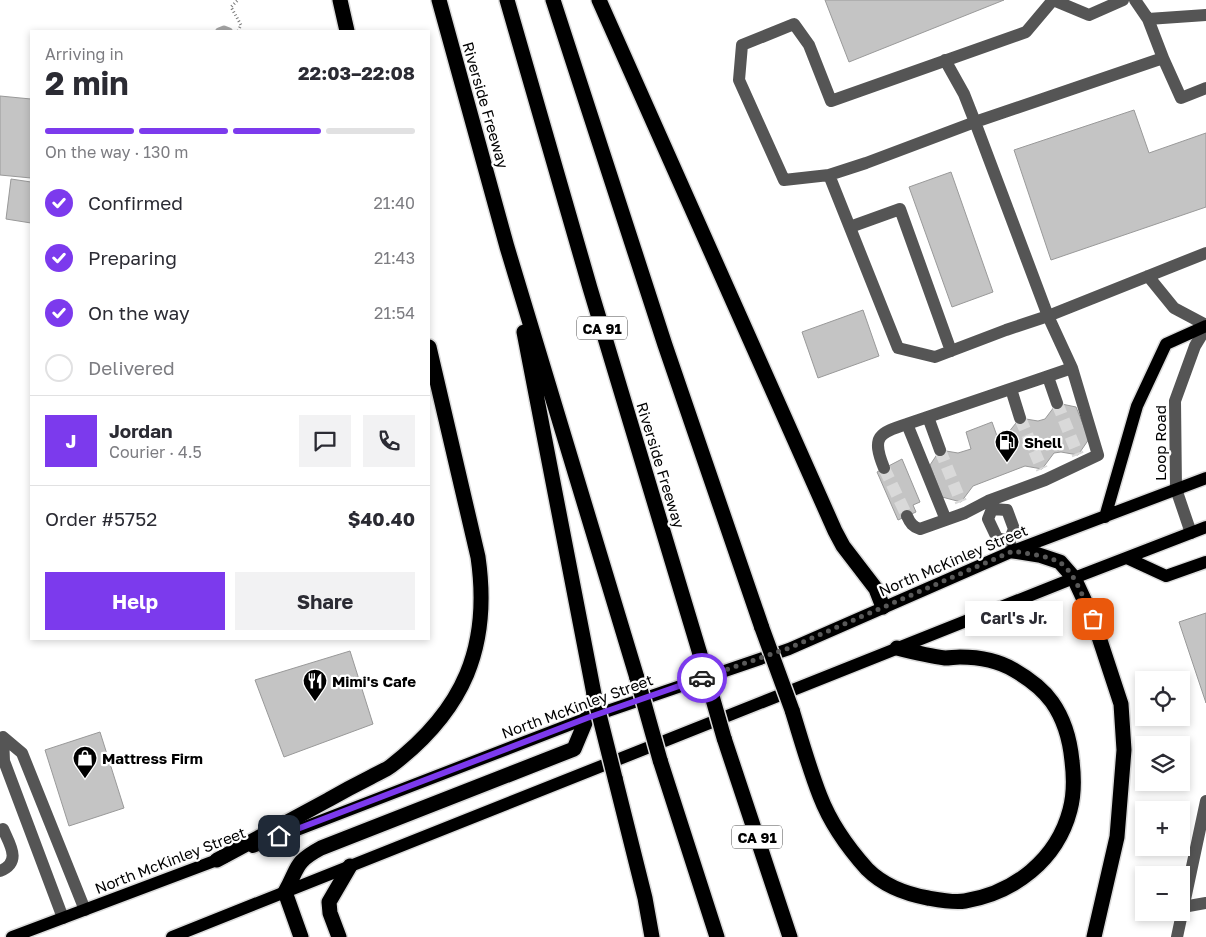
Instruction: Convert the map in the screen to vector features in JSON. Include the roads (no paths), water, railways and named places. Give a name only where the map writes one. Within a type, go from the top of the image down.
[{"type":"highway","points":[[340,0],[347,30]]},
{"type":"highway","name":"Riverside Freeway","points":[[439,0],[507,247],[660,760],[717,937]]},
{"type":"highway","name":"Riverside Freeway","points":[[507,0],[590,288],[724,738],[790,937]]},
{"type":"highway","points":[[553,0],[668,354],[792,710],[820,798],[852,850],[869,870],[890,886],[912,895],[937,900],[963,902],[1016,884],[1045,860],[1060,836],[1070,810],[1074,778],[1071,748],[1064,722],[1051,700],[1034,683],[1012,669],[990,660],[962,657],[946,658],[897,648]]},
{"type":"highway","points":[[599,0],[835,531],[876,589],[883,607]]},
{"type":"highway","points":[[507,247],[594,694],[645,898],[652,937]]},
{"type":"highway","points":[[217,860],[390,767],[429,732],[443,715],[468,672],[476,650],[480,627],[482,604],[481,579],[478,557],[430,351]]},
{"type":"highway","points":[[1011,546],[1060,562],[1074,578],[1093,619],[1121,704],[1124,750],[1118,837],[1094,937]]},
{"type":"highway","points":[[301,937],[285,892],[296,867],[306,856],[321,848],[574,748],[587,718]]},
{"type":"highway","points":[[339,937],[330,913],[329,902],[350,866]]},
{"type":"main road","points":[[1105,517],[1137,406],[1166,344],[1206,326]]},
{"type":"main road","name":"North McKinley Street","points":[[12,937],[587,718],[789,648],[883,607],[1011,546],[1105,517],[1206,478]]},
{"type":"main road","points":[[172,937],[1206,527]]},
{"type":"main road","points":[[1127,558],[1166,576],[1206,562]]},
{"type":"street","points":[[1123,0],[1089,15],[1053,0],[1026,32],[832,101],[809,45],[794,24],[742,45],[739,80],[784,180],[829,175],[975,122],[1163,58]]},
{"type":"street","points":[[1135,0],[1148,19],[1181,98],[1206,88]]},
{"type":"street","points":[[1148,19],[1206,15]]},
{"type":"street","points":[[945,60],[964,94],[1048,316],[1072,368],[1098,455],[1080,458],[1044,474],[990,505]]},
{"type":"street","points":[[829,175],[898,348],[935,357],[1048,316],[1206,253]]},
{"type":"street","points":[[850,227],[900,209],[951,351]]},
{"type":"street","points":[[1148,276],[1174,308],[1206,326]]},
{"type":"street","name":"Loop Road","points":[[1191,533],[1176,489],[1175,401],[1195,346],[1206,326]]},
{"type":"street","points":[[884,468],[877,442],[885,431],[1072,368]]},
{"type":"street","points":[[1048,377],[1057,403]]},
{"type":"street","points":[[1011,389],[1020,418]]},
{"type":"street","points":[[928,417],[940,450]]},
{"type":"street","points":[[908,424],[946,520]]},
{"type":"street","points":[[907,516],[915,527],[920,529],[946,520],[963,508],[990,505],[1007,510],[1014,529],[1011,546],[997,538],[988,519],[990,505]]},
{"type":"street","points":[[63,918],[4,761],[3,737],[22,753],[85,910]]},
{"type":"street","points":[[1190,875],[1206,801]]},
{"type":"street","points":[[0,871],[9,867],[12,861],[12,848],[3,829]]},
{"type":"street","points":[[1190,906],[1206,903]]},
{"type":"street","points":[[1177,937],[1180,921]]},
{"type":"waterway","points":[[222,30],[226,30]]},
{"type":"tunnel","points":[[1057,403],[1078,455]]},
{"type":"tunnel","points":[[1020,418],[1042,469]]},
{"type":"tunnel","points":[[940,450],[961,502]]},
{"type":"tunnel","points":[[884,468],[907,516]]},
{"type":"place","name":"Shell","points":[[1007,463]]},
{"type":"place","name":"Carl's Jr.","points":[[1093,619]]},
{"type":"place","name":"Mimi's Cafe","points":[[315,702]]},
{"type":"place","name":"Mattress Firm","points":[[85,779]]}]
